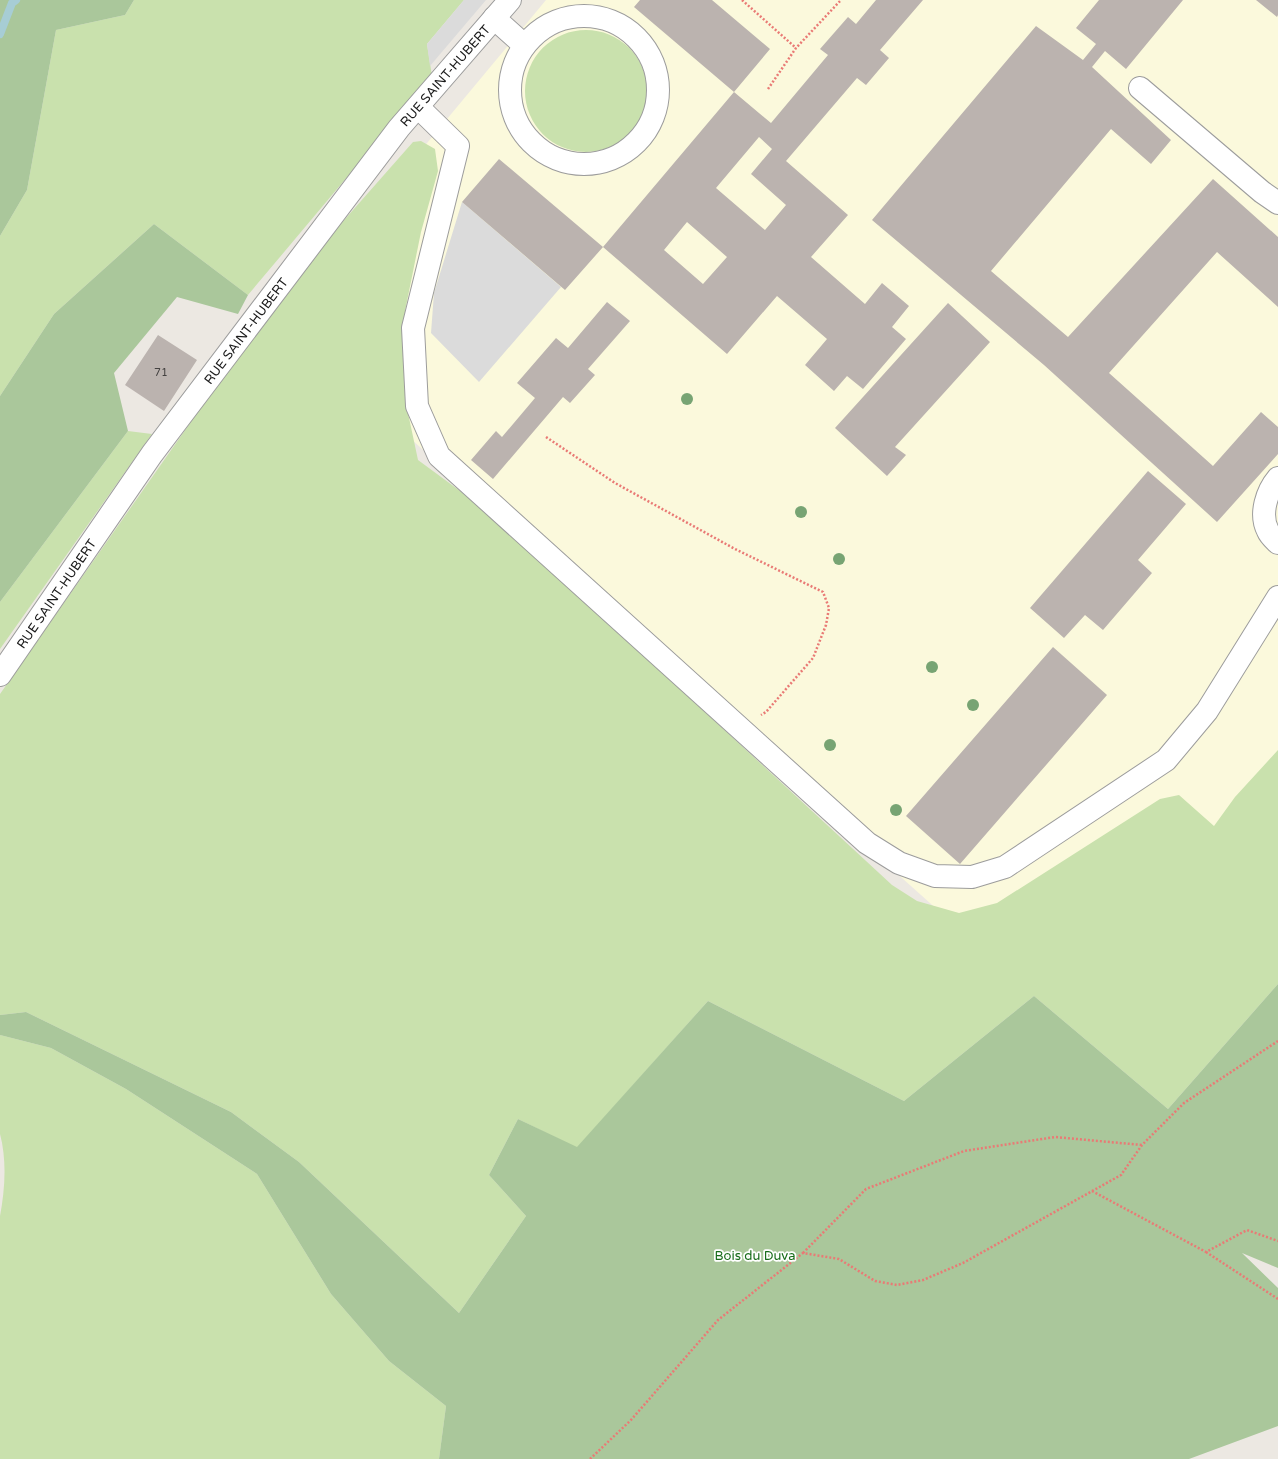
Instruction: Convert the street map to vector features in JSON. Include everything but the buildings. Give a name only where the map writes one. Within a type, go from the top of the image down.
[{"type":"street","name":"RUE SAINT-HUBERT","points":[[0,675],[152,454],[399,128],[418,108],[510,0]]},
{"type":"street","points":[[582,15],[612,20],[632,32],[648,50],[658,73],[659,97],[653,121],[639,141],[620,156],[596,164],[571,163],[547,155],[528,139],[515,117],[510,92],[512,68],[524,45],[541,28],[564,18],[582,15]]},
{"type":"street","points":[[494,18],[524,45]]},
{"type":"street","points":[[1140,88],[1262,192],[1278,203]]},
{"type":"street","points":[[418,108],[458,146],[413,328],[417,406],[439,456],[874,847],[899,863],[935,876],[972,876],[1005,867],[1166,760],[1207,711],[1278,597]]},
{"type":"street","points":[[1278,478],[1271,486],[1263,512],[1268,531],[1278,544]]},
{"type":"path","points":[[742,0],[796,48]]},
{"type":"path","points":[[768,89],[796,48],[841,0]]},
{"type":"path","points":[[546,437],[615,483],[735,549],[824,592],[829,608],[826,625],[813,658],[766,712],[740,728]]},
{"type":"path","points":[[803,1253],[839,1259],[876,1281],[897,1285],[923,1280],[963,1263],[1121,1175],[1142,1145],[1184,1103],[1278,1041]]},
{"type":"path","points":[[590,1459],[631,1420],[718,1320],[803,1253],[866,1189],[964,1151],[1055,1137],[1142,1145]]},
{"type":"path","points":[[1091,1191],[1206,1252],[1278,1299]]},
{"type":"path","points":[[1206,1252],[1247,1230],[1278,1241]]},
{"type":"shaded area","points":[[464,0],[486,0],[430,66],[427,44]]},
{"type":"shaded area","points":[[546,0],[1278,0],[1278,984],[1034,996],[279,321]]},
{"type":"shaded area","points":[[462,202],[561,287],[479,382],[431,333],[434,293]]},
{"type":"green space","points":[[0,0],[134,0],[125,15],[56,30],[27,190],[0,236]]},
{"type":"green space","points":[[134,0],[464,0],[427,44],[432,76],[248,295],[154,224],[54,314],[0,396],[0,236],[27,190],[56,30],[125,15]]},
{"type":"green space","points":[[586,30],[598,31],[609,35],[620,40],[629,48],[637,57],[642,68],[646,79],[646,103],[642,114],[637,125],[629,134],[620,142],[609,147],[598,151],[586,152],[574,151],[563,147],[552,142],[543,134],[535,125],[530,114],[526,103],[525,91],[526,79],[530,68],[535,57],[543,48],[552,40],[563,35],[574,31]]},
{"type":"green space","points":[[421,141],[435,149],[438,171],[421,232],[405,311],[404,362],[408,413],[418,460],[490,513],[892,885],[917,901],[959,913],[997,903],[1160,799],[1179,795],[1214,826],[1235,797],[1278,750],[1278,984],[1168,1109],[1034,996],[904,1101],[708,1001],[577,1148],[518,1119],[489,1175],[526,1216],[459,1313],[299,1162],[231,1112],[26,1012],[0,1015],[0,694],[195,416],[331,235],[413,142]]},
{"type":"green space","points":[[154,224],[248,295],[238,314],[177,297],[114,373],[128,431],[0,602],[0,396],[54,314]]},
{"type":"green space","points":[[128,431],[152,434],[0,649],[0,602]]},
{"type":"green space","name":"Bois du Duva","points":[[1278,984],[1278,1268],[1242,1253],[1278,1288],[1278,1426],[1189,1459],[439,1459],[446,1406],[389,1361],[331,1294],[257,1174],[126,1089],[51,1048],[0,1035],[0,1015],[26,1012],[231,1112],[299,1162],[459,1313],[526,1216],[489,1175],[518,1119],[577,1147],[708,1001],[904,1101],[1034,996],[1168,1109]]},
{"type":"green space","points":[[0,1035],[51,1048],[126,1089],[257,1174],[331,1294],[389,1361],[446,1406],[439,1459],[0,1459],[0,1216],[3,1196],[4,1154],[0,1134]]},
{"type":"waterway","points":[[0,34],[12,3],[16,0]]}]
